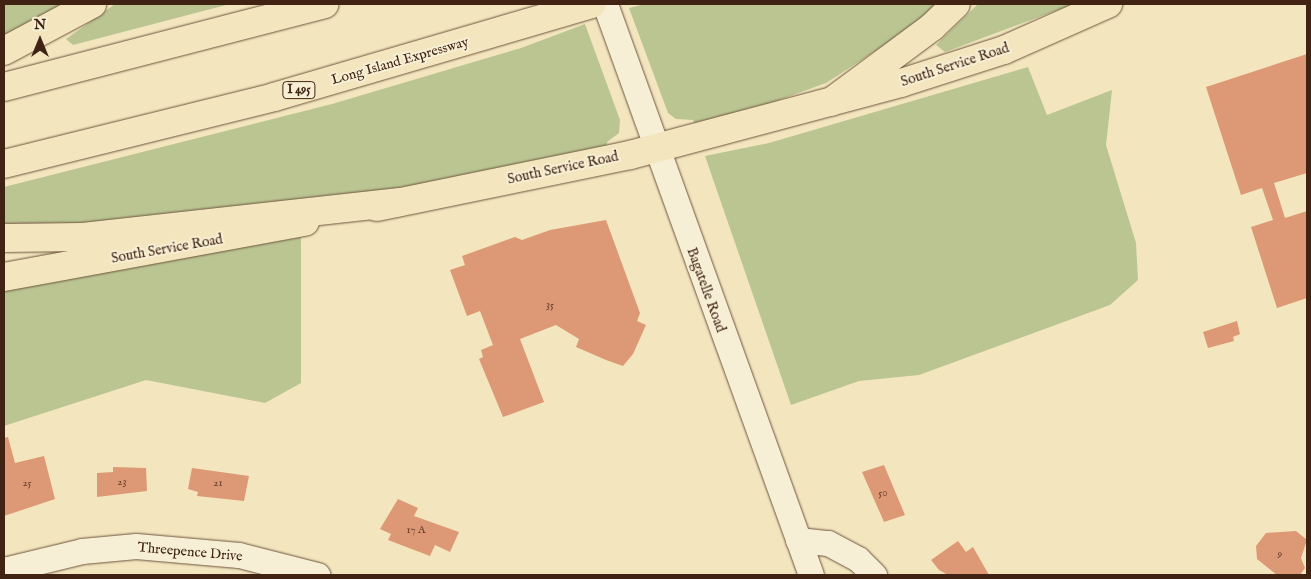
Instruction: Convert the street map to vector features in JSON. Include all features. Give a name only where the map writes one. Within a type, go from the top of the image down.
[{"type":"main road","points":[[4,51],[92,4]]},
{"type":"main road","points":[[4,87],[324,4]]},
{"type":"main road","name":"Long Island Expressway","points":[[4,164],[274,97],[592,4]]},
{"type":"main road","points":[[831,102],[932,28],[956,4]]},
{"type":"main road","name":"South Service Road","points":[[4,277],[218,241],[656,148],[831,102],[1004,50],[1108,4]]},
{"type":"main road","points":[[4,238],[83,237],[400,202]]},
{"type":"street","name":"Bagatelle Road","points":[[608,13],[811,575]]},
{"type":"street","points":[[798,540],[828,543],[858,559],[874,575]]},
{"type":"street","name":"Threepence Drive","points":[[4,570],[82,552],[136,546],[240,555],[317,575]]},
{"type":"green space","points":[[4,4],[76,4],[4,44]]},
{"type":"green space","points":[[115,4],[230,4],[73,45],[66,39]]},
{"type":"green space","points":[[645,4],[936,4],[920,22],[826,83],[727,119],[695,124],[693,120],[676,119],[668,113],[629,8]]},
{"type":"green space","points":[[978,4],[1074,4],[945,52],[936,45]]},
{"type":"green space","points":[[585,24],[620,120],[619,133],[607,142],[607,147],[450,182],[138,222],[4,229],[4,187],[332,104],[521,48]]},
{"type":"green space","points":[[1028,67],[1047,115],[1112,90],[1106,145],[1136,243],[1138,280],[1110,305],[919,375],[859,381],[791,405],[705,156],[769,143]]},
{"type":"green space","points":[[301,237],[301,383],[265,403],[146,380],[4,426],[4,290]]},
{"type":"building","points":[[1307,54],[1307,173],[1274,183],[1285,218],[1307,211],[1307,298],[1277,308],[1251,227],[1273,220],[1262,188],[1241,195],[1206,87]]},
{"type":"building","points":[[606,220],[640,313],[637,321],[646,325],[633,354],[623,366],[606,360],[576,347],[579,339],[556,325],[520,339],[544,402],[503,417],[479,359],[483,357],[481,350],[493,345],[480,311],[467,316],[450,270],[465,265],[462,256],[515,237],[522,240],[550,230]]},
{"type":"building","points":[[1237,321],[1240,334],[1233,337],[1234,341],[1208,348],[1203,332]]},
{"type":"building","points":[[8,437],[15,463],[44,456],[55,499],[4,516],[4,438]]},
{"type":"building","points":[[884,465],[905,515],[884,522],[862,472]]},
{"type":"building","points":[[113,467],[146,468],[147,491],[97,497],[97,473],[113,472]]},
{"type":"building","points":[[192,468],[249,476],[244,501],[197,496],[198,492],[188,489]]},
{"type":"building","points":[[398,499],[418,508],[414,516],[459,532],[450,552],[435,545],[430,556],[388,540],[391,534],[380,529]]},
{"type":"building","points":[[1296,531],[1307,540],[1301,558],[1305,568],[1300,575],[1277,575],[1257,559],[1256,546],[1266,533]]},
{"type":"building","points":[[958,541],[966,552],[973,547],[989,575],[948,575],[939,570],[931,560]]}]
